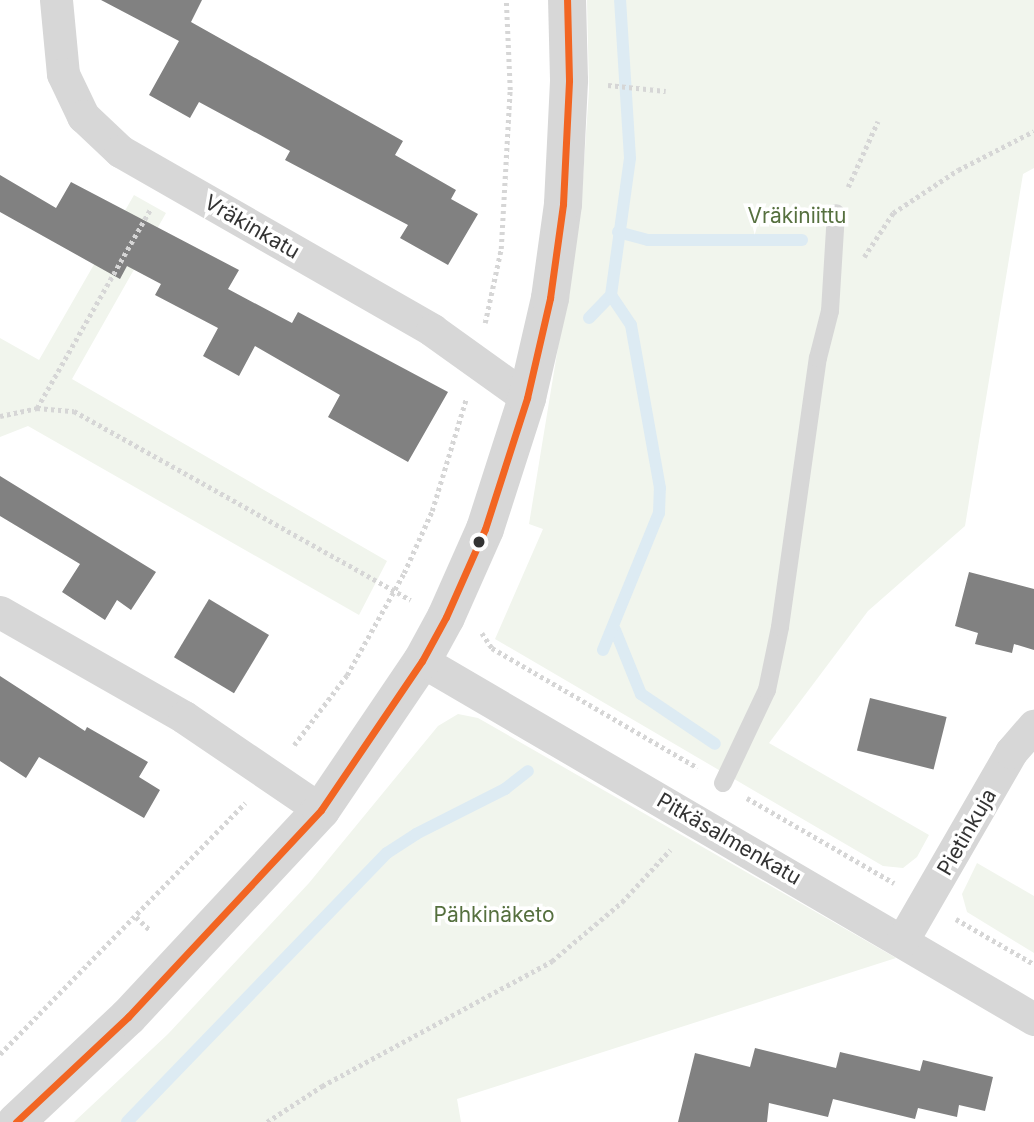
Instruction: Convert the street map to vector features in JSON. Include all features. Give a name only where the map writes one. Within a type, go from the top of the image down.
[{"type":"street","name":"Vräkinkatu","points":[[55,0],[63,74],[83,116],[120,151],[432,330],[527,398]]},
{"type":"street","points":[[16,1122],[128,1017],[321,810],[422,662],[485,529],[527,398],[550,298],[564,204],[569,80],[567,0]]},
{"type":"street","points":[[0,612],[184,717],[321,810]]},
{"type":"street","name":"Pitkäsalmenkatu","points":[[422,662],[1034,1019]]},
{"type":"street","name":"Pietinkuja","points":[[902,941],[1011,752],[1034,726]]},
{"type":"lane","points":[[723,783],[767,690],[830,311],[836,213]]},
{"type":"path","points":[[0,1054],[136,917],[269,777],[347,675],[394,592],[432,511],[477,363],[501,249],[510,90],[506,0]]},
{"type":"path","points":[[569,80],[666,91]]},
{"type":"path","points":[[836,213],[878,121]]},
{"type":"path","points":[[830,311],[893,213],[958,170],[1034,131]]},
{"type":"path","points":[[37,408],[168,179]]},
{"type":"path","points":[[0,416],[37,408],[74,411],[394,592]]},
{"type":"path","points":[[486,635],[492,648],[1034,964]]},
{"type":"path","points":[[267,1122],[322,1086],[552,961],[622,902],[678,842]]},
{"type":"path","points":[[136,917],[150,930]]},
{"type":"green space","name":"Vräkiniittu","points":[[587,0],[1034,0],[1034,168],[1023,174],[965,526],[868,611],[769,743],[929,835],[917,857],[903,868],[883,866],[495,639],[543,529],[529,524],[581,207],[589,90]]},
{"type":"green space","points":[[134,195],[166,213],[72,379],[387,561],[359,615],[28,426],[0,437],[0,338],[39,360]]},
{"type":"green space","name":"Pähkinäketo","points":[[458,714],[478,718],[896,958],[457,1099],[461,1122],[74,1122],[168,1034],[309,883],[438,726]]},
{"type":"green space","points":[[977,863],[1034,896],[1034,953],[967,912],[962,894]]},
{"type":"building","points":[[101,0],[202,0],[191,22],[403,141],[395,155],[456,190],[451,199],[478,214],[448,265],[400,238],[408,225],[285,160],[290,151],[199,102],[190,118],[149,95],[179,41]]},
{"type":"building","points":[[0,175],[56,208],[71,182],[239,270],[228,289],[292,323],[298,312],[448,392],[408,462],[328,417],[340,395],[255,346],[239,376],[203,356],[218,328],[155,295],[161,284],[127,266],[120,279],[0,212]]},
{"type":"building","points":[[0,476],[156,572],[131,610],[117,600],[105,620],[62,592],[80,564],[0,516]]},
{"type":"building","points":[[969,572],[1034,589],[1034,650],[1014,644],[1012,653],[975,644],[978,633],[955,626]]},
{"type":"building","points":[[209,599],[269,635],[234,693],[174,657]]},
{"type":"building","points":[[0,676],[85,731],[87,727],[148,762],[139,777],[160,790],[144,818],[39,757],[26,778],[0,761]]},
{"type":"building","points":[[870,698],[947,717],[934,770],[857,750]]},
{"type":"building","points":[[755,1048],[836,1068],[840,1052],[920,1071],[923,1060],[993,1077],[985,1111],[959,1105],[957,1117],[918,1108],[915,1119],[833,1099],[828,1117],[769,1103],[767,1122],[678,1122],[695,1053],[750,1067]]},
{"type":"waterway","points":[[603,650],[659,513],[660,488],[631,325],[611,295],[630,158],[620,0]]},
{"type":"waterway","points":[[618,232],[648,240],[802,240]]},
{"type":"waterway","points":[[589,318],[611,295]]},
{"type":"waterway","points":[[615,630],[641,694],[715,744]]},
{"type":"waterway","points":[[127,1122],[387,853],[416,834],[505,789],[528,771]]},
{"type":"transit line","points":[[16,1122],[128,1017],[321,810],[422,661],[446,617],[485,529],[527,398],[550,298],[563,204],[569,80],[567,0]]}]
